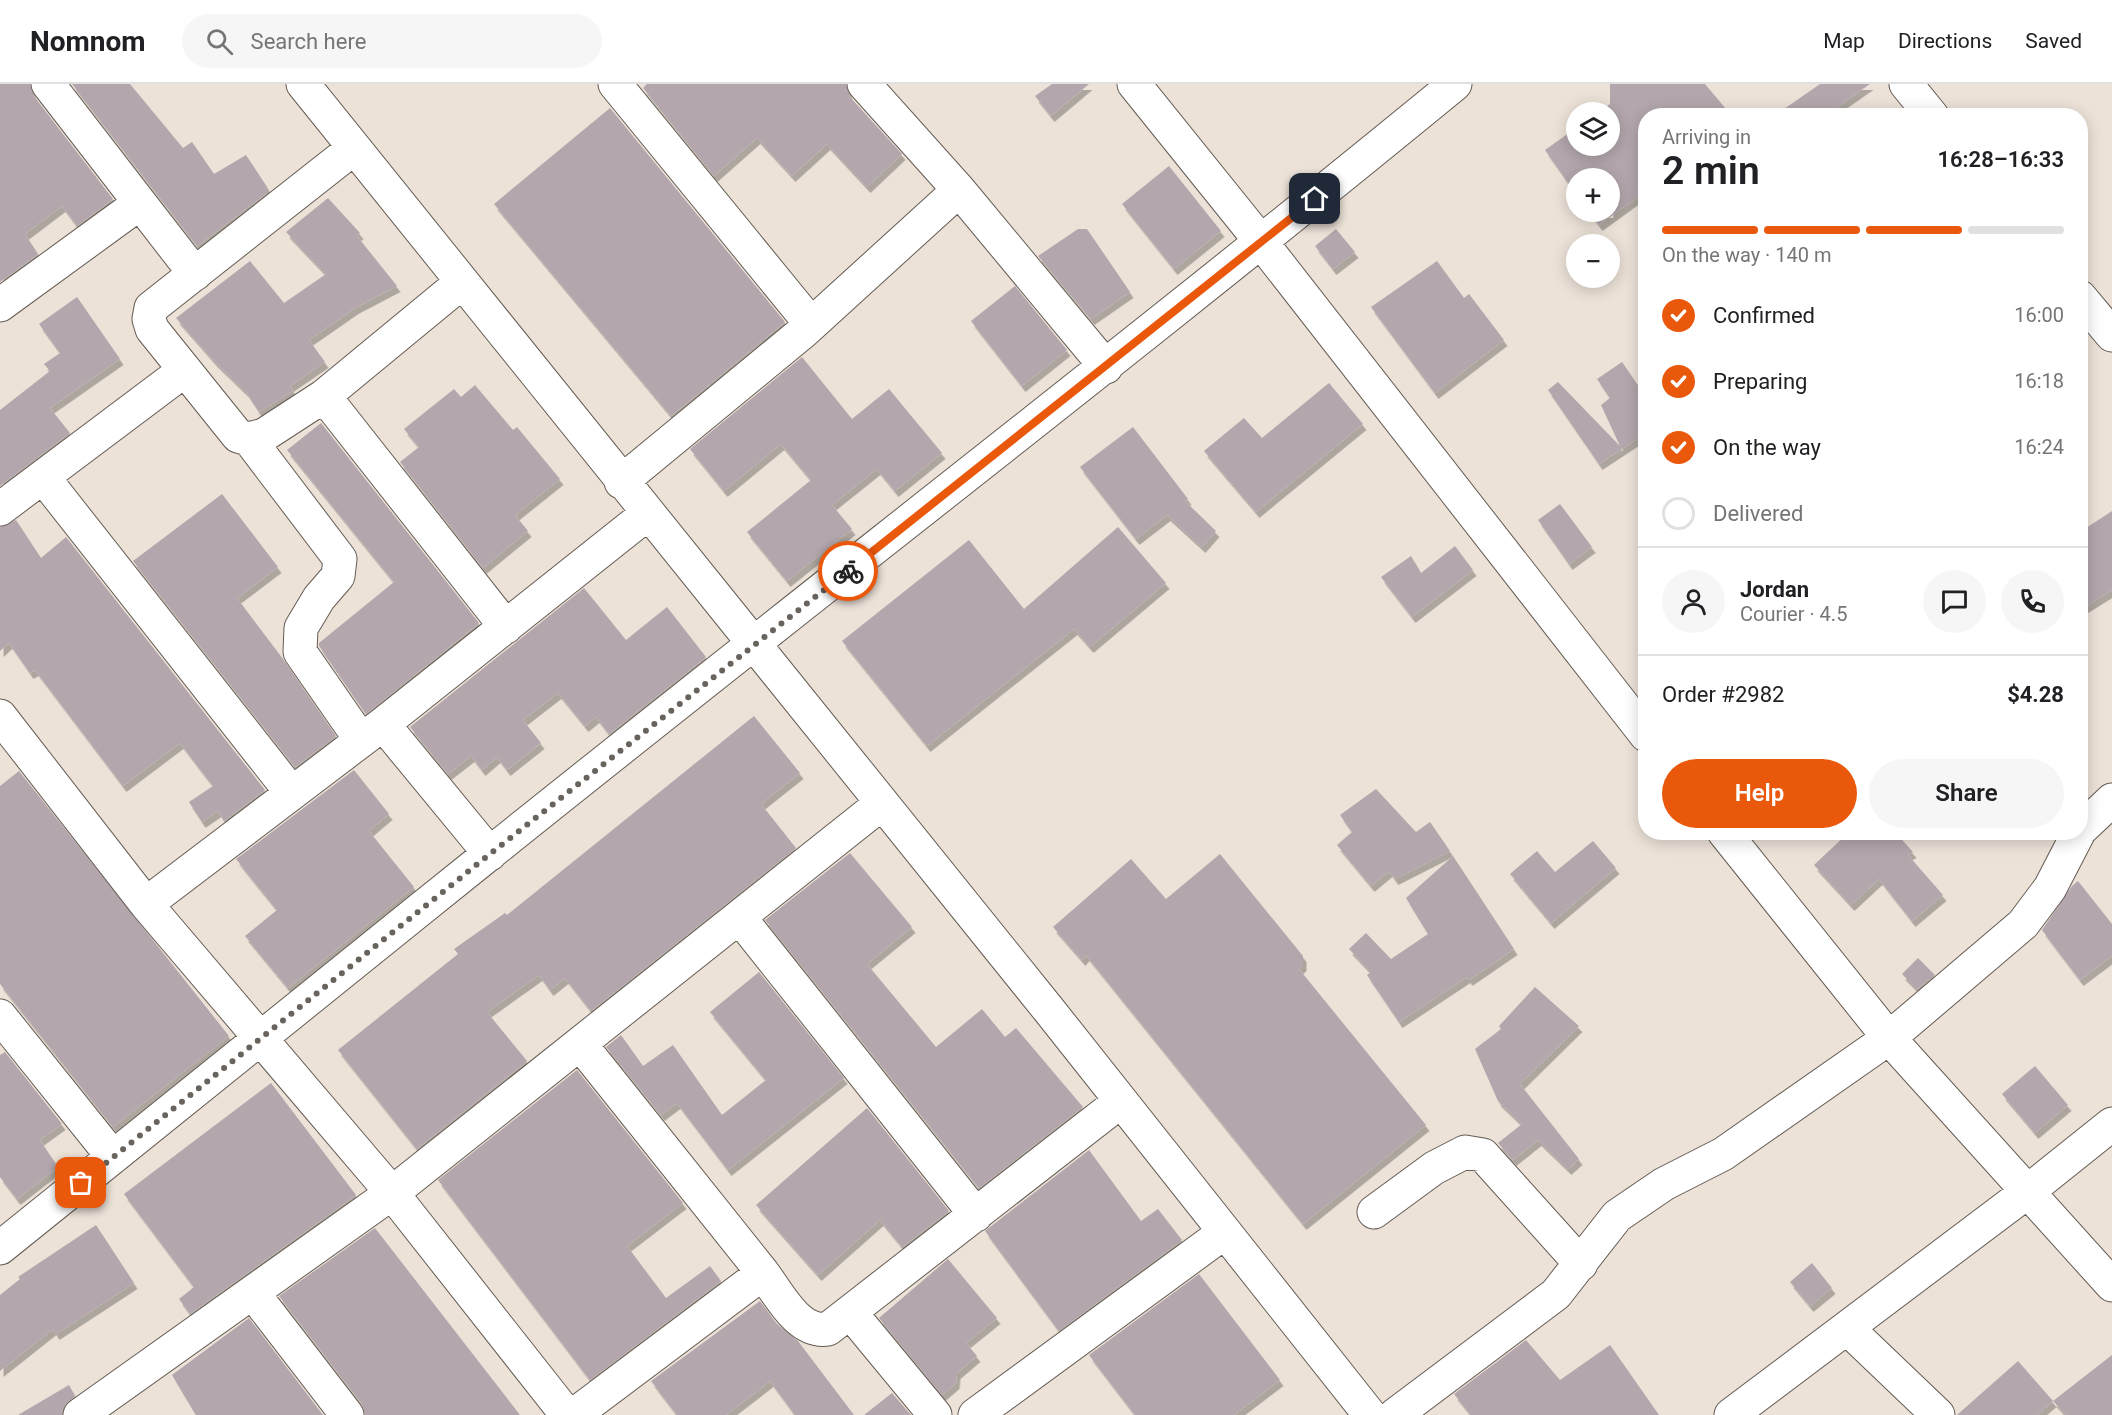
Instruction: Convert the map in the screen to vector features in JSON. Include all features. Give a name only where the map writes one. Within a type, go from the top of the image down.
[{"type":"street","points":[[48,84],[195,274]]},
{"type":"street","points":[[303,84],[1121,1101],[1370,1415]]},
{"type":"street","points":[[615,84],[811,324]]},
{"type":"street","points":[[864,84],[959,190],[1106,367]]},
{"type":"street","points":[[1134,84],[1262,243],[1638,725]]},
{"type":"street","points":[[0,1248],[490,854],[1262,243],[1455,84]]},
{"type":"street","points":[[1906,84],[1926,108]]},
{"type":"street","points":[[354,148],[243,233],[151,308],[149,319],[152,329],[184,370],[238,436],[249,439],[264,435],[324,396],[461,283]]},
{"type":"street","points":[[621,482],[811,324],[959,190]]},
{"type":"street","points":[[0,305],[140,204]]},
{"type":"street","points":[[2088,306],[2112,335]]},
{"type":"street","points":[[0,509],[184,370]]},
{"type":"street","points":[[324,396],[506,627]]},
{"type":"street","points":[[249,439],[340,559],[338,576],[319,598],[301,628],[300,652],[372,732],[490,854]]},
{"type":"street","points":[[43,477],[291,792]]},
{"type":"street","points":[[146,904],[372,732],[647,514]]},
{"type":"street","points":[[6,732],[260,1041],[392,1193],[567,1415]]},
{"type":"street","points":[[2088,823],[2112,800]]},
{"type":"street","points":[[80,1415],[392,1193],[581,1045],[881,804]]},
{"type":"street","points":[[1730,840],[1889,1038],[2112,1285]]},
{"type":"street","points":[[1395,1415],[1556,1294],[1617,1216],[1664,1184],[1724,1154],[1889,1038],[2023,924],[2050,888],[2075,840]]},
{"type":"street","points":[[740,918],[976,1215]]},
{"type":"street","points":[[5,1031],[113,1157]]},
{"type":"street","points":[[581,1045],[804,1326],[816,1331],[828,1329],[1121,1101]]},
{"type":"street","points":[[1731,1415],[1848,1329],[2112,1124]]},
{"type":"street","points":[[1374,1212],[1434,1168],[1465,1152],[1483,1155],[1581,1264]]},
{"type":"street","points":[[975,1415],[1225,1232]]},
{"type":"street","points":[[574,1415],[763,1273]]},
{"type":"street","points":[[253,1293],[347,1415]]},
{"type":"street","points":[[850,1312],[935,1415]]},
{"type":"street","points":[[1848,1329],[1938,1415]]},
{"type":"building","points":[[0,84],[30,84],[33,95],[113,199],[77,226],[62,206],[25,234],[38,254],[0,282]]},
{"type":"building","points":[[72,84],[130,84],[183,148],[192,142],[214,174],[246,155],[267,187],[267,193],[197,246]]},
{"type":"building","points":[[647,84],[846,84],[850,97],[902,154],[867,187],[827,144],[792,176],[757,138],[714,176],[643,88]]},
{"type":"building","points":[[1052,84],[1089,84],[1051,116],[1035,96]]},
{"type":"building","points":[[1610,84],[1705,84],[1725,108],[1638,108],[1638,197],[1620,210],[1620,168],[1566,168],[1566,180],[1545,150],[1566,135],[1566,156],[1620,156],[1620,102],[1610,102]]},
{"type":"building","points":[[1820,84],[1870,84],[1836,108],[1786,108]]},
{"type":"building","points":[[610,108],[785,322],[671,416],[494,204]]},
{"type":"building","points":[[1169,166],[1221,231],[1174,269],[1122,204]]},
{"type":"building","points":[[328,198],[360,233],[357,236],[397,286],[355,308],[309,340],[325,362],[290,386],[293,391],[259,412],[246,392],[214,361],[176,318],[250,261],[284,303],[326,274],[286,232]]},
{"type":"building","points":[[1078,229],[1087,229],[1130,292],[1091,319],[1038,256]]},
{"type":"building","points":[[1336,229],[1355,252],[1333,269],[1315,246]]},
{"type":"building","points":[[1437,261],[1464,298],[1469,294],[1504,340],[1435,393],[1371,307]]},
{"type":"building","points":[[1015,286],[1067,350],[1022,386],[971,321]]},
{"type":"building","points":[[77,297],[120,359],[50,408],[70,433],[0,486],[0,410],[50,371],[44,364],[60,353],[39,324]]},
{"type":"building","points":[[802,357],[852,419],[889,389],[942,453],[895,491],[877,469],[832,505],[852,529],[787,581],[747,532],[811,480],[781,444],[724,491],[690,449]]},
{"type":"building","points":[[1622,362],[1638,385],[1638,438],[1599,464],[1548,390],[1558,382],[1620,446],[1601,405],[1610,398],[1597,379]]},
{"type":"building","points":[[1329,383],[1363,424],[1256,512],[1204,451],[1244,418],[1262,438]]},
{"type":"building","points":[[475,385],[513,430],[517,427],[560,479],[515,515],[528,531],[483,568],[400,462],[419,447],[404,429],[454,389],[461,397]]},
{"type":"building","points":[[321,423],[479,623],[366,714],[319,643],[394,582],[287,450]]},
{"type":"building","points":[[1133,427],[1188,499],[1185,501],[1216,531],[1202,547],[1167,515],[1136,539],[1080,467]]},
{"type":"building","points":[[222,494],[278,567],[237,598],[283,659],[336,736],[295,767],[133,561]]},
{"type":"building","points":[[1560,504],[1592,547],[1569,564],[1538,520]]},
{"type":"building","points":[[2112,511],[2112,590],[2088,605],[2088,527]]},
{"type":"building","points":[[16,520],[41,558],[66,537],[265,790],[224,821],[218,811],[202,822],[189,802],[213,786],[180,743],[123,786],[35,670],[30,673],[9,643],[0,651],[0,527]]},
{"type":"building","points":[[1118,527],[1166,583],[1090,647],[1074,629],[927,746],[842,641],[969,540],[1024,609]]},
{"type":"building","points":[[1455,546],[1473,570],[1412,617],[1381,577],[1411,556],[1421,573]]},
{"type":"building","points":[[584,588],[626,640],[667,607],[706,657],[609,734],[596,717],[585,726],[558,693],[523,720],[541,743],[507,770],[497,757],[482,770],[471,756],[448,774],[410,727]]},
{"type":"building","points":[[754,716],[800,773],[761,804],[796,848],[591,1011],[565,978],[550,990],[539,975],[487,1012],[527,1061],[417,1149],[338,1050],[458,954],[454,949],[505,913],[507,915]]},
{"type":"building","points":[[354,770],[389,814],[369,831],[414,887],[288,988],[245,936],[277,910],[236,859]]},
{"type":"building","points":[[19,771],[229,1036],[113,1127],[0,984],[0,786]]},
{"type":"building","points":[[1376,789],[1416,832],[1430,822],[1450,851],[1395,879],[1389,871],[1371,886],[1337,845],[1352,832],[1340,815]]},
{"type":"building","points":[[1841,840],[1902,840],[1913,852],[1908,855],[1943,895],[1912,921],[1879,879],[1851,905],[1814,865]]},
{"type":"building","points":[[1593,841],[1616,868],[1551,923],[1510,874],[1537,851],[1555,872]]},
{"type":"building","points":[[850,853],[912,927],[867,964],[936,1047],[982,1009],[1005,1037],[1016,1028],[1083,1107],[979,1188],[765,920]]},
{"type":"building","points":[[1220,854],[1303,956],[1303,965],[1299,969],[1426,1125],[1303,1224],[1086,955],[1082,960],[1053,927],[1131,859],[1166,899]]},
{"type":"building","points":[[1453,856],[1514,949],[1469,980],[1467,977],[1399,1022],[1367,975],[1371,972],[1349,949],[1366,933],[1391,959],[1428,934],[1406,898]]},
{"type":"building","points":[[2078,881],[2112,924],[2112,956],[2080,980],[2042,930],[2072,886]]},
{"type":"building","points":[[1918,958],[1935,975],[1917,989],[1902,974]]},
{"type":"building","points":[[759,972],[844,1078],[728,1170],[677,1103],[661,1115],[606,1047],[621,1035],[643,1066],[673,1045],[722,1115],[766,1080],[710,1012]]},
{"type":"building","points":[[1535,987],[1579,1026],[1520,1084],[1579,1159],[1568,1169],[1538,1140],[1513,1160],[1498,1143],[1522,1124],[1498,1101],[1475,1049],[1501,1029],[1499,1026]]},
{"type":"building","points":[[5,1052],[62,1124],[40,1140],[58,1167],[17,1199],[0,1177],[0,1055]]},
{"type":"building","points":[[2035,1066],[2068,1105],[2035,1133],[2002,1094]]},
{"type":"building","points":[[577,1070],[683,1203],[627,1246],[666,1298],[710,1266],[721,1281],[590,1380],[438,1180]]},
{"type":"building","points":[[271,1083],[356,1195],[190,1314],[179,1299],[194,1287],[124,1194]]},
{"type":"building","points":[[867,1108],[949,1211],[902,1247],[880,1220],[818,1275],[756,1205]]},
{"type":"building","points":[[1089,1150],[1141,1221],[1158,1209],[1182,1240],[1059,1331],[985,1231]]},
{"type":"building","points":[[96,1225],[134,1283],[56,1334],[53,1329],[0,1371],[0,1295],[20,1279],[18,1277]]},
{"type":"building","points":[[375,1228],[520,1415],[365,1415],[362,1404],[279,1296]]},
{"type":"building","points":[[948,1259],[997,1318],[966,1343],[977,1356],[957,1373],[956,1383],[942,1395],[879,1318]]},
{"type":"building","points":[[1812,1263],[1832,1288],[1810,1306],[1790,1282]]},
{"type":"building","points":[[1199,1274],[1280,1380],[1234,1415],[1135,1415],[1089,1355]]},
{"type":"building","points":[[760,1301],[777,1324],[798,1341],[854,1415],[795,1415],[770,1381],[726,1415],[677,1415],[651,1381]]},
{"type":"building","points":[[249,1318],[323,1415],[196,1415],[172,1375]]},
{"type":"building","points":[[1526,1340],[1560,1380],[1610,1345],[1659,1415],[1471,1415],[1454,1394]]},
{"type":"building","points":[[2112,1355],[2112,1415],[2066,1415],[2053,1401]]},
{"type":"building","points":[[2018,1361],[2053,1401],[2037,1415],[1957,1415]]},
{"type":"building","points":[[69,1385],[75,1396],[63,1407],[62,1415],[18,1415]]},
{"type":"building","points":[[892,1393],[911,1415],[864,1415]]},
{"type":"way so far","points":[[81,1183],[490,854],[848,571]]},
{"type":"route","points":[[848,571],[1315,199]]}]
